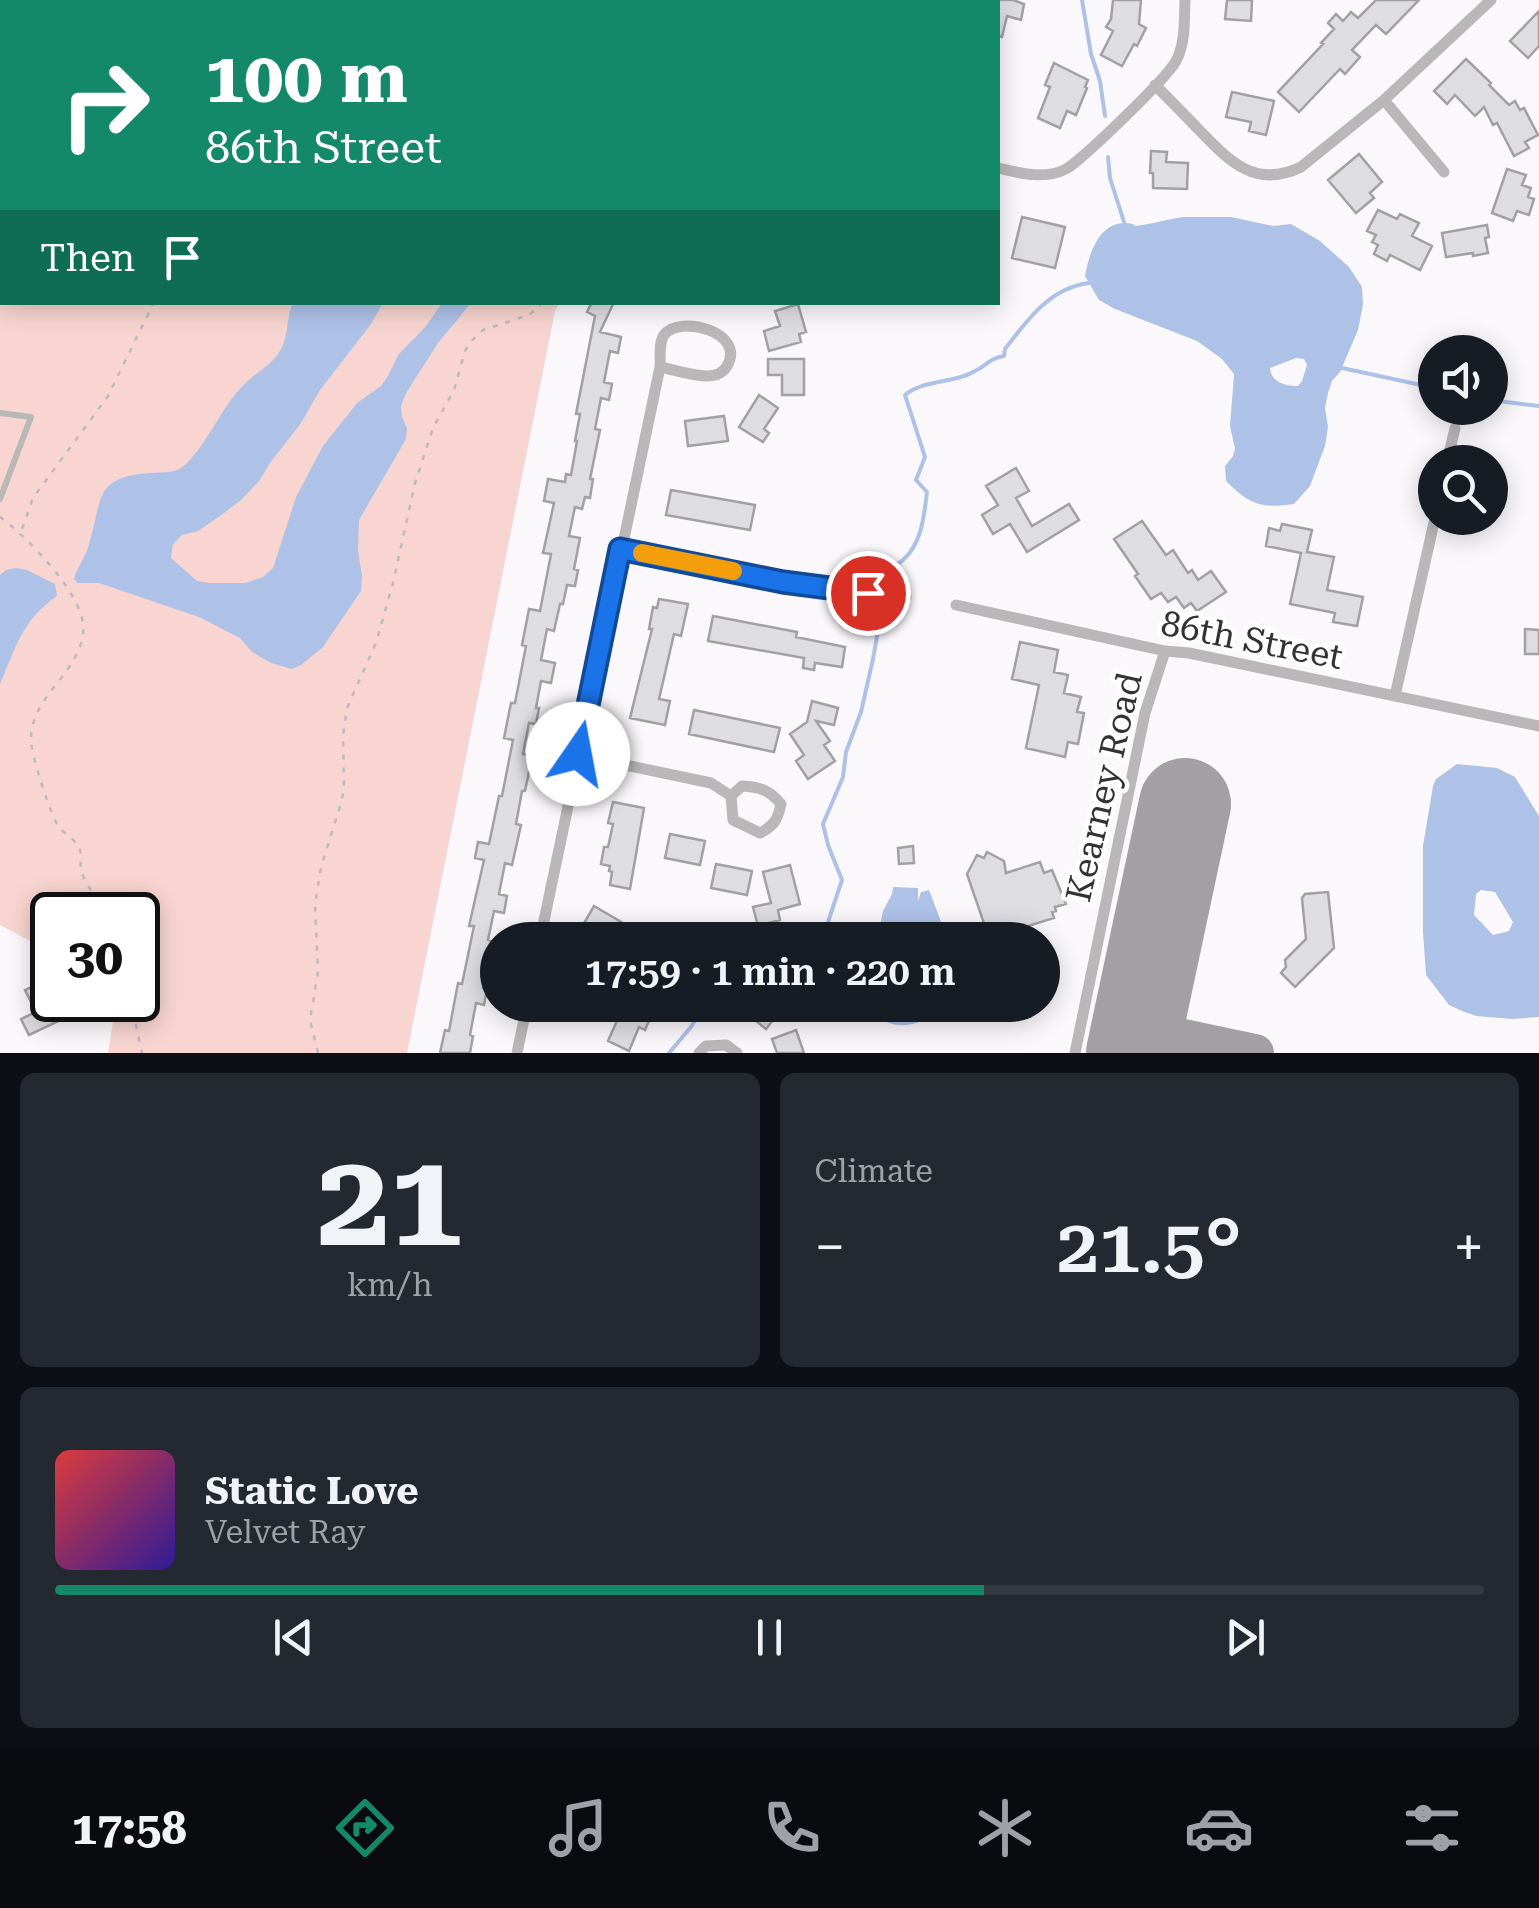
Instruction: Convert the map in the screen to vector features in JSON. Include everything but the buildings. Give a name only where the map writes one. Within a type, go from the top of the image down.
[{"type":"street","points":[[1000,168],[1037,175],[1064,170],[1172,66],[1182,45],[1185,0]]},
{"type":"street","points":[[1156,85],[1236,165],[1265,176],[1287,174],[1384,100],[1491,0]]},
{"type":"street","points":[[1384,100],[1444,172]]},
{"type":"street","points":[[544,922],[660,367],[660,344],[664,334],[684,326],[717,333],[730,346],[730,359],[719,374],[706,376],[660,367]]},
{"type":"street","points":[[1451,445],[1455,428]]},
{"type":"street","points":[[1395,696],[1431,535]]},
{"type":"street","points":[[620,549],[783,582],[906,597]]},
{"type":"street","name":"86th Street","points":[[956,605],[1539,726]]},
{"type":"street","name":"Kearney Road","points":[[1075,1053],[1145,713],[1165,651]]},
{"type":"street","points":[[578,754],[711,783],[731,796]]},
{"type":"street","points":[[742,786],[760,787],[781,804],[779,815],[771,827],[760,833],[732,820],[731,796],[742,786]]},
{"type":"street","points":[[517,1053],[523,1022]]},
{"type":"street","points":[[700,1053],[706,1046],[726,1045],[737,1053]]},
{"type":"lane","points":[[0,413],[31,417],[0,499]]},
{"type":"path","points":[[21,532],[34,498],[108,396],[153,305]]},
{"type":"path","points":[[318,1053],[310,1020],[318,972],[316,892],[342,800],[347,708],[376,643],[415,483],[434,428],[454,390],[465,351],[483,330],[529,315],[540,305]]},
{"type":"path","points":[[0,517],[21,532],[65,586],[83,623],[73,660],[37,712],[30,744],[56,824],[80,852],[81,872],[91,892]]},
{"type":"path","points":[[135,1022],[142,1053]]},
{"type":"shaded area","points":[[0,305],[558,305],[407,1053],[108,1053],[113,1022],[160,1022],[160,892],[30,892],[30,941],[0,925]]},
{"type":"water","points":[[1183,217],[1231,217],[1273,226],[1291,224],[1320,241],[1349,267],[1362,287],[1358,330],[1328,393],[1325,446],[1310,486],[1294,504],[1256,503],[1226,481],[1225,466],[1235,449],[1230,426],[1234,374],[1222,359],[1197,341],[1099,300],[1085,276],[1093,249],[1109,228]],"holes":[[[1296,358],[1304,359],[1307,365],[1298,386],[1273,377],[1270,368]]]},
{"type":"water","points":[[292,305],[382,305],[260,480],[220,516],[198,531],[182,535],[173,544],[171,558],[197,581],[245,583],[263,577],[273,568],[296,497],[323,446],[357,403],[381,386],[398,355],[441,305],[469,305],[438,343],[401,406],[406,439],[359,520],[361,591],[323,647],[292,669],[271,663],[252,652],[240,638],[199,617],[99,583],[78,583],[74,579],[88,549],[99,503],[109,485],[132,475],[174,471],[186,464],[240,388],[279,352]]},
{"type":"water","points":[[16,568],[55,584],[57,596],[28,625],[0,684],[0,575]]},
{"type":"water","points":[[1457,764],[1497,768],[1515,777],[1539,816],[1539,1017],[1512,1019],[1462,1011],[1449,1005],[1426,975],[1423,846],[1436,779]],"holes":[[[1481,890],[1495,892],[1513,922],[1509,931],[1493,935],[1474,915],[1476,894]]]},
{"type":"water","points":[[893,887],[918,888],[918,901],[921,892],[929,890],[941,922],[881,922]]},
{"type":"water","points":[[887,1022],[919,1022],[907,1025]]},
{"type":"waterway","points":[[1082,0],[1105,116]]},
{"type":"waterway","points":[[1108,157],[1110,178],[1124,222]]},
{"type":"waterway","points":[[881,569],[898,563],[909,553],[925,510],[927,492],[916,480],[925,457],[905,395],[921,386],[967,375],[1004,356],[1022,327],[1051,298],[1089,283]]},
{"type":"waterway","points":[[1342,368],[1418,384]]},
{"type":"waterway","points":[[1508,402],[1539,406]]},
{"type":"waterway","points":[[828,922],[842,880],[823,824],[843,777],[880,619]]},
{"type":"waterway","points":[[669,1053],[694,1022]]},
{"type":"taxiway","points":[[1136,1028],[1255,1053]]},
{"type":"runway","points":[[1132,1053],[1185,804]]},
{"type":"slow traffic","points":[[642,553],[733,571]]},
{"type":"route","points":[[578,754],[620,549],[783,582],[868,593]]}]
